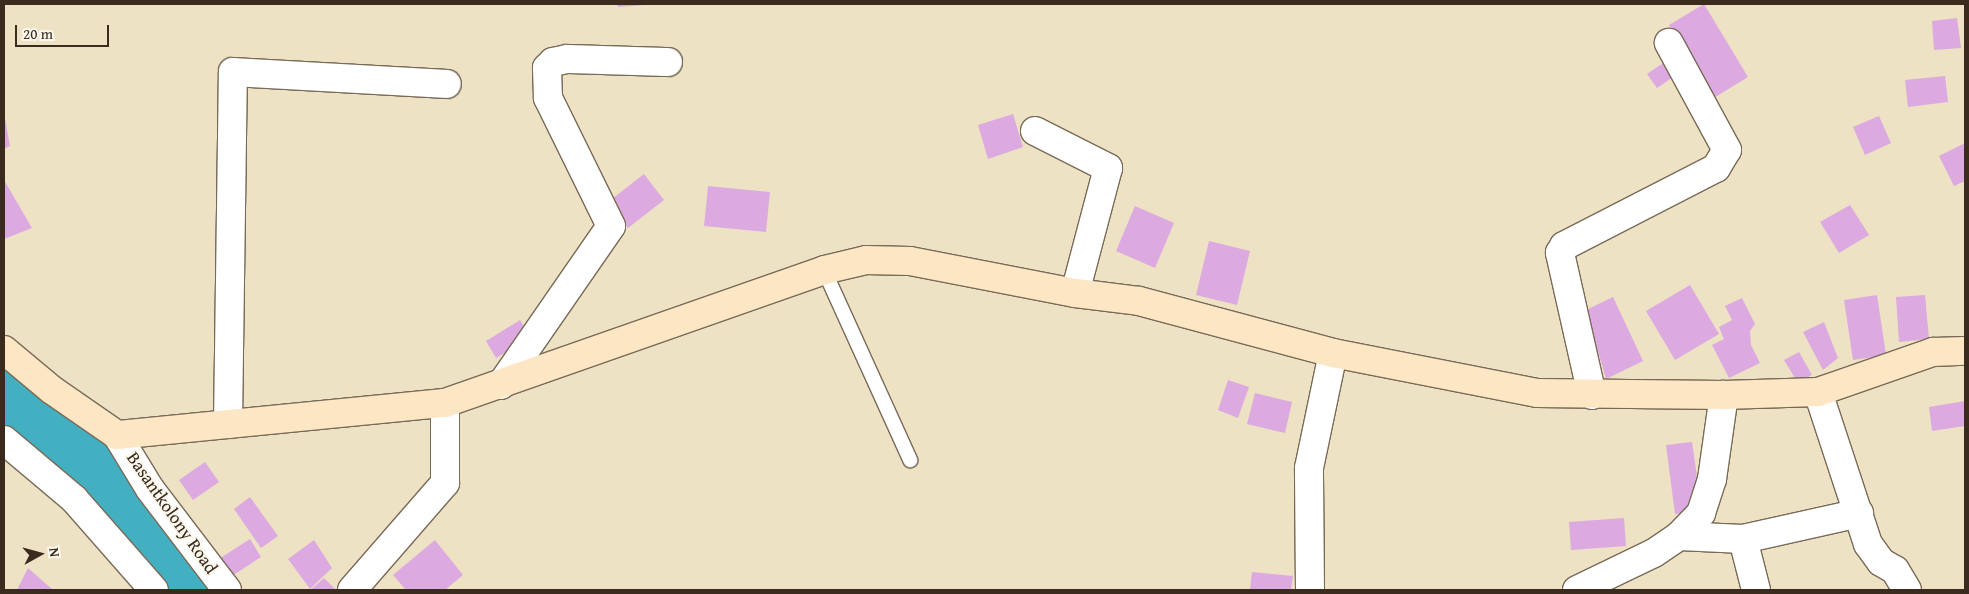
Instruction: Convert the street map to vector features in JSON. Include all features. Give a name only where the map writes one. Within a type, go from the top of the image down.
[{"type":"street","points":[[1592,395],[1560,253],[1564,246],[1716,168],[1727,150],[1669,43]]},
{"type":"street","points":[[501,385],[611,226],[548,98],[547,68],[553,62],[567,59],[668,62]]},
{"type":"street","points":[[228,424],[232,72],[448,84]]},
{"type":"street","points":[[1035,131],[1108,168],[1075,293]]},
{"type":"street","points":[[4,350],[52,390],[117,435],[445,403],[501,385],[824,270],[866,260],[910,261],[1075,293],[1139,301],[1333,353],[1530,392],[1592,395],[1724,395],[1818,392],[1933,352],[1965,351]]},
{"type":"street","points":[[1310,590],[1309,468],[1333,353]]},
{"type":"street","points":[[1818,392],[1868,544],[1881,562],[1895,570],[1907,590]]},
{"type":"street","points":[[1577,590],[1654,553],[1679,536],[1701,513],[1707,500],[1724,395]]},
{"type":"street","points":[[352,590],[445,483],[445,403]]},
{"type":"street","name":"Basantkolony Road","points":[[117,435],[150,489],[227,590]]},
{"type":"street","points":[[4,440],[74,499],[154,590]]},
{"type":"street","points":[[1679,536],[1743,539],[1858,513]]},
{"type":"street","points":[[1743,539],[1756,590]]},
{"type":"lane","points":[[824,270],[910,460]]},
{"type":"building","points":[[617,4],[644,4],[644,5],[618,7]]},
{"type":"building","points":[[1704,4],[1748,77],[1712,99],[1669,25]]},
{"type":"building","points":[[1957,18],[1961,48],[1934,50],[1932,21]]},
{"type":"building","points":[[1669,59],[1679,73],[1657,88],[1647,74]]},
{"type":"building","points":[[1945,76],[1948,102],[1908,107],[1905,80]]},
{"type":"building","points":[[4,113],[10,146],[4,149]]},
{"type":"building","points":[[1013,114],[1023,147],[988,159],[978,125]]},
{"type":"building","points":[[1879,116],[1891,143],[1865,155],[1853,127]]},
{"type":"building","points":[[1965,143],[1965,181],[1954,186],[1939,156]]},
{"type":"building","points":[[644,174],[664,200],[628,228],[608,202]]},
{"type":"building","points":[[4,180],[32,228],[4,239]]},
{"type":"building","points":[[708,186],[770,192],[766,232],[704,226]]},
{"type":"building","points":[[1850,205],[1869,235],[1839,253],[1820,222]]},
{"type":"building","points":[[1135,206],[1174,223],[1155,268],[1116,251]]},
{"type":"building","points":[[1209,241],[1250,251],[1237,305],[1196,295]]},
{"type":"building","points":[[1690,285],[1719,334],[1675,360],[1646,311]]},
{"type":"building","points":[[1877,295],[1886,355],[1853,360],[1844,300]]},
{"type":"building","points":[[1925,295],[1929,339],[1899,342],[1896,297]]},
{"type":"building","points":[[1613,297],[1643,361],[1606,379],[1586,310]]},
{"type":"building","points":[[1742,298],[1755,324],[1750,331],[1751,345],[1760,363],[1729,378],[1712,345],[1724,339],[1719,327],[1732,320],[1725,306]]},
{"type":"building","points":[[520,320],[530,338],[496,358],[486,341]]},
{"type":"building","points":[[1824,322],[1838,358],[1823,370],[1803,332]]},
{"type":"building","points":[[1799,352],[1812,375],[1798,383],[1784,360]]},
{"type":"building","points":[[1228,380],[1249,387],[1238,418],[1218,410]]},
{"type":"building","points":[[1255,393],[1292,402],[1285,433],[1247,424]]},
{"type":"building","points":[[1965,401],[1965,426],[1932,431],[1929,407]]},
{"type":"building","points":[[1692,442],[1702,511],[1675,514],[1666,445]]},
{"type":"building","points":[[205,462],[219,482],[193,500],[179,480]]},
{"type":"building","points":[[250,497],[278,536],[261,548],[234,509]]},
{"type":"building","points":[[1624,518],[1626,546],[1571,550],[1569,522]]},
{"type":"building","points":[[250,539],[261,557],[223,582],[211,564]]},
{"type":"building","points":[[314,540],[332,568],[310,589],[288,559]]},
{"type":"building","points":[[435,540],[463,575],[445,590],[406,590],[393,575]]},
{"type":"building","points":[[28,568],[53,590],[17,590]]},
{"type":"building","points":[[1252,572],[1293,576],[1291,590],[1250,590]]},
{"type":"building","points":[[324,578],[336,590],[310,590],[322,580]]},
{"type":"waterway","points":[[4,393],[101,470],[198,590]]}]
